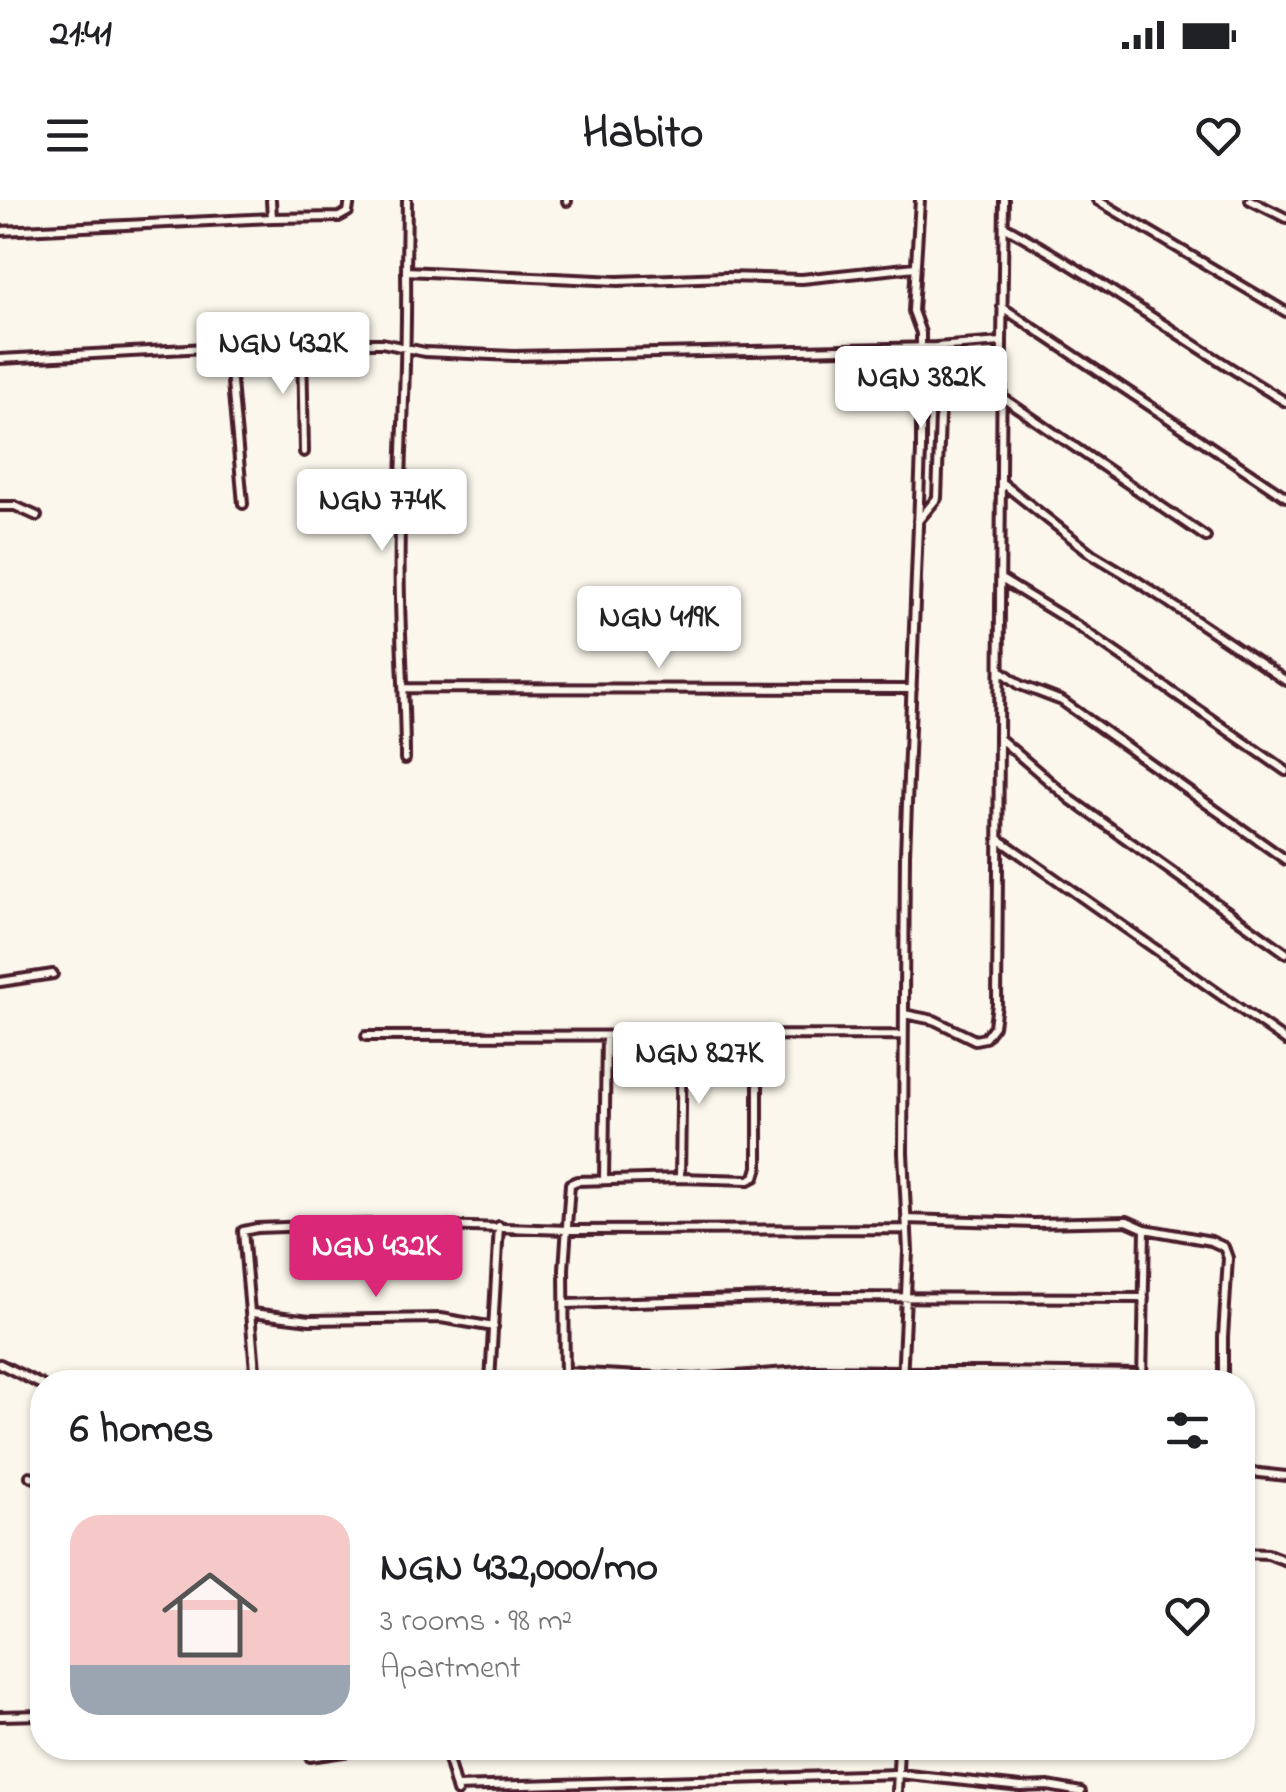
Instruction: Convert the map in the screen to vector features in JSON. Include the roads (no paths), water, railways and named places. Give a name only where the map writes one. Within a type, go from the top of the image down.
[{"type":"street","points":[[271,200],[272,218]]},
{"type":"street","points":[[0,230],[339,217],[348,212],[350,200]]},
{"type":"street","points":[[405,759],[400,599],[408,350],[407,200]]},
{"type":"street","points":[[902,1370],[907,1229],[903,1035],[906,854],[921,346],[913,311],[920,200]]},
{"type":"street","points":[[904,1014],[934,1020],[975,1040],[985,1038],[994,1026],[1002,672],[1004,200]]},
{"type":"street","points":[[1096,200],[1286,312]]},
{"type":"street","points":[[1250,200],[1286,218]]},
{"type":"street","points":[[1004,226],[1286,402]]},
{"type":"street","points":[[406,271],[618,281],[725,276],[802,279],[915,268]]},
{"type":"street","points":[[1002,307],[1286,497]]},
{"type":"street","points":[[0,359],[302,342],[382,343],[408,350],[514,356],[936,347],[1002,342]]},
{"type":"street","points":[[302,342],[304,452]]},
{"type":"street","points":[[918,521],[937,498],[941,389],[936,347]]},
{"type":"street","points":[[229,348],[243,504]]},
{"type":"street","points":[[1002,398],[1206,537]]},
{"type":"street","points":[[1001,482],[1092,554],[1286,681]]},
{"type":"street","points":[[0,506],[15,506],[37,516]]},
{"type":"street","points":[[1000,578],[1076,624],[1286,771]]},
{"type":"street","points":[[1002,672],[1020,686],[1062,701],[1286,860]]},
{"type":"street","points":[[405,688],[912,689]]},
{"type":"street","points":[[999,738],[1070,798],[1286,953]]},
{"type":"street","points":[[998,839],[1286,1040]]},
{"type":"street","points":[[0,982],[53,974]]},
{"type":"street","points":[[680,1178],[682,1035]]},
{"type":"street","points":[[566,1370],[570,1184],[577,1180],[749,1180],[758,1167],[758,1035]]},
{"type":"street","points":[[366,1036],[903,1035]]},
{"type":"street","points":[[604,1180],[606,1036]]},
{"type":"street","points":[[906,1219],[1128,1222],[1224,1246],[1228,1258],[1223,1370]]},
{"type":"street","points":[[255,1370],[242,1232],[257,1228],[368,1224],[568,1230],[907,1229]]},
{"type":"street","points":[[491,1370],[499,1226]]},
{"type":"street","points":[[1142,1370],[1146,1229]]},
{"type":"street","points":[[565,1304],[905,1296],[1144,1298]]},
{"type":"street","points":[[252,1314],[310,1320],[441,1318],[494,1327]]},
{"type":"street","points":[[0,1364],[30,1379]]},
{"type":"street","points":[[1255,1472],[1286,1476]]},
{"type":"street","points":[[1255,1554],[1286,1562]]},
{"type":"street","points":[[0,1716],[30,1715]]},
{"type":"street","points":[[448,1760],[456,1790],[899,1774],[1080,1792]]},
{"type":"street","points":[[897,1792],[898,1760]]}]
